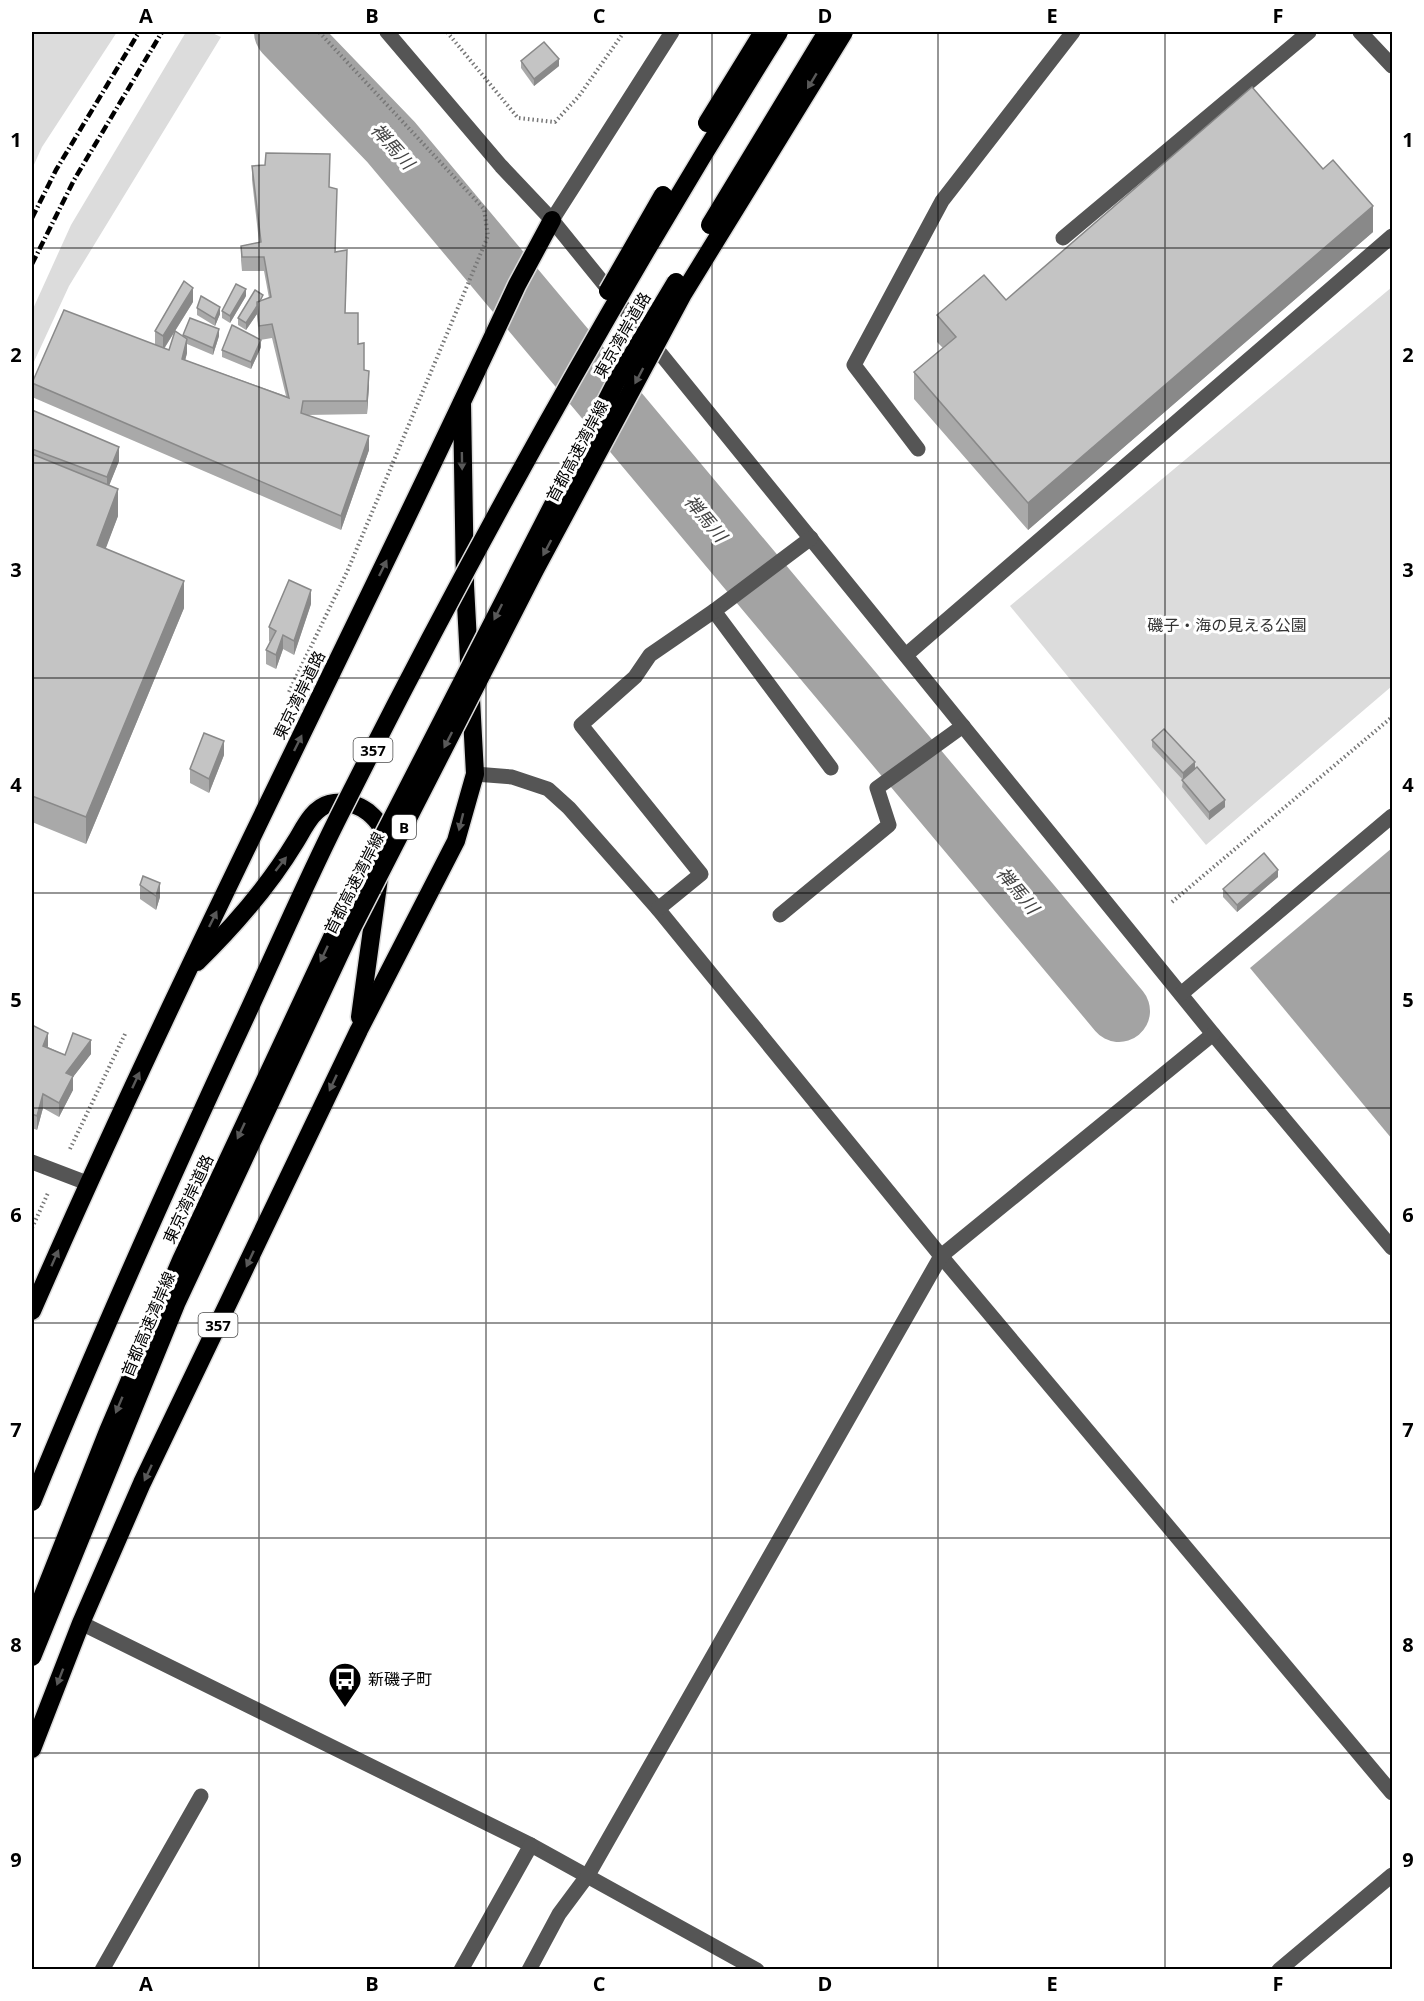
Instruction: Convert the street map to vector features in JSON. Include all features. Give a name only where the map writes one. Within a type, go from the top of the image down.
[{"type":"highway","points":[[32,1476],[107,1295],[280,913],[466,551],[637,237],[763,32]]},
{"type":"highway","name":"東京湾岸道路","points":[[32,1502],[81,1384],[197,1121],[336,822],[522,465],[682,185],[779,32]]},
{"type":"highway","name":"東京湾岸道路","points":[[32,1623],[108,1431],[181,1260],[340,918],[616,382],[827,32]]},
{"type":"highway","name":"首都高速湾岸線","points":[[32,1657],[176,1304],[351,930],[535,570],[682,294],[843,32]]},
{"type":"highway","name":"東京湾岸道路","points":[[32,1311],[87,1183],[517,285],[552,220]]},
{"type":"highway","name":"東京湾岸道路","points":[[32,1749],[81,1623],[142,1483],[359,1030],[456,841],[475,774],[465,585],[462,403]]},
{"type":"highway","name":"東京湾岸道路","points":[[188,972],[230,928],[287,856],[313,814],[328,804],[357,804],[377,820],[384,832],[359,1030]]},
{"type":"street","points":[[387,32],[501,166],[552,220],[962,727],[1213,1034],[1392,1248]]},
{"type":"street","points":[[552,220],[672,32]]},
{"type":"street","points":[[918,449],[854,365],[942,201],[1073,32]]},
{"type":"street","points":[[1063,238],[1309,32]]},
{"type":"street","points":[[1360,32],[1392,66]]},
{"type":"street","points":[[906,655],[1392,236]]},
{"type":"street","points":[[658,909],[700,874],[581,725],[634,677],[650,655],[715,610],[809,539]]},
{"type":"street","points":[[715,610],[831,768]]},
{"type":"street","points":[[780,915],[890,825],[877,788],[962,727]]},
{"type":"street","points":[[475,774],[512,777],[548,789],[569,808],[658,909],[941,1256],[1392,1792]]},
{"type":"street","points":[[1181,994],[1392,816]]},
{"type":"street","points":[[529,1970],[559,1914],[588,1875],[941,1256],[1213,1034]]},
{"type":"street","points":[[32,1162],[87,1183]]},
{"type":"street","points":[[81,1623],[531,1845],[757,1970]]},
{"type":"street","points":[[102,1970],[201,1796]]},
{"type":"street","points":[[461,1970],[531,1845]]},
{"type":"street","points":[[1279,1970],[1392,1875]]},
{"type":"path","points":[[286,699],[347,572],[488,236],[484,209],[319,32]]},
{"type":"path","points":[[447,32],[518,118],[555,122],[579,96],[624,32]]},
{"type":"path","points":[[1172,902],[1392,717]]},
{"type":"path","points":[[32,1228],[128,1028]]},
{"type":"green space","points":[[32,32],[117,32],[42,147],[32,169]]},
{"type":"green space","points":[[186,32],[210,32],[221,37],[69,286],[32,366],[32,311],[71,225]]},
{"type":"green space","name":"磯子・海の見える公園","points":[[1392,287],[1392,686],[1206,845],[1010,606]]},
{"type":"shaded area","points":[[1392,848],[1392,1139],[1250,968]]},
{"type":"building","points":[[544,42],[559,59],[534,79],[521,61]]},
{"type":"building","points":[[1252,87],[1323,169],[1333,160],[1373,206],[1028,503],[914,372],[956,337],[937,315],[984,275],[1006,300]]},
{"type":"building","points":[[266,153],[330,154],[329,187],[337,189],[335,252],[347,250],[345,313],[358,313],[358,344],[364,343],[364,370],[369,371],[367,401],[303,401],[301,413],[369,436],[341,516],[32,383],[64,310],[169,350],[175,331],[187,339],[182,359],[289,398],[272,324],[259,326],[257,302],[271,297],[264,257],[242,257],[241,246],[261,242],[252,166],[265,165]]},
{"type":"building","points":[[184,281],[193,288],[163,336],[155,331]]},
{"type":"building","points":[[236,284],[246,289],[230,316],[222,311]]},
{"type":"building","points":[[255,290],[263,295],[246,323],[238,318]]},
{"type":"building","points":[[201,296],[220,307],[215,319],[197,308]]},
{"type":"building","points":[[190,318],[219,329],[213,348],[183,335]]},
{"type":"building","points":[[232,325],[261,340],[251,362],[222,350]]},
{"type":"building","points":[[32,410],[119,447],[107,477],[32,449]]},
{"type":"building","points":[[32,454],[118,489],[97,545],[184,581],[86,817],[32,796]]},
{"type":"building","points":[[289,580],[311,590],[294,641],[283,635],[276,655],[266,650],[276,631],[269,627]]},
{"type":"building","points":[[1164,729],[1195,762],[1183,773],[1152,740]]},
{"type":"building","points":[[204,733],[224,741],[209,779],[190,769]]},
{"type":"building","points":[[1197,767],[1225,800],[1209,812],[1182,780]]},
{"type":"building","points":[[1264,853],[1278,870],[1237,905],[1223,889]]},
{"type":"building","points":[[143,876],[160,883],[156,896],[140,885]]},
{"type":"building","points":[[32,1025],[48,1033],[43,1046],[65,1055],[73,1033],[91,1040],[66,1073],[73,1076],[59,1103],[43,1094],[37,1116],[32,1114]]},
{"type":"waterway","name":"禅馬川","points":[[285,32],[391,142],[1119,1011]]},
{"type":"railway","points":[[32,218],[56,170],[139,32]]},
{"type":"railway","points":[[32,264],[74,180],[162,32]]},
{"type":"place","name":"新磯子町","points":[[345,1708]]}]
